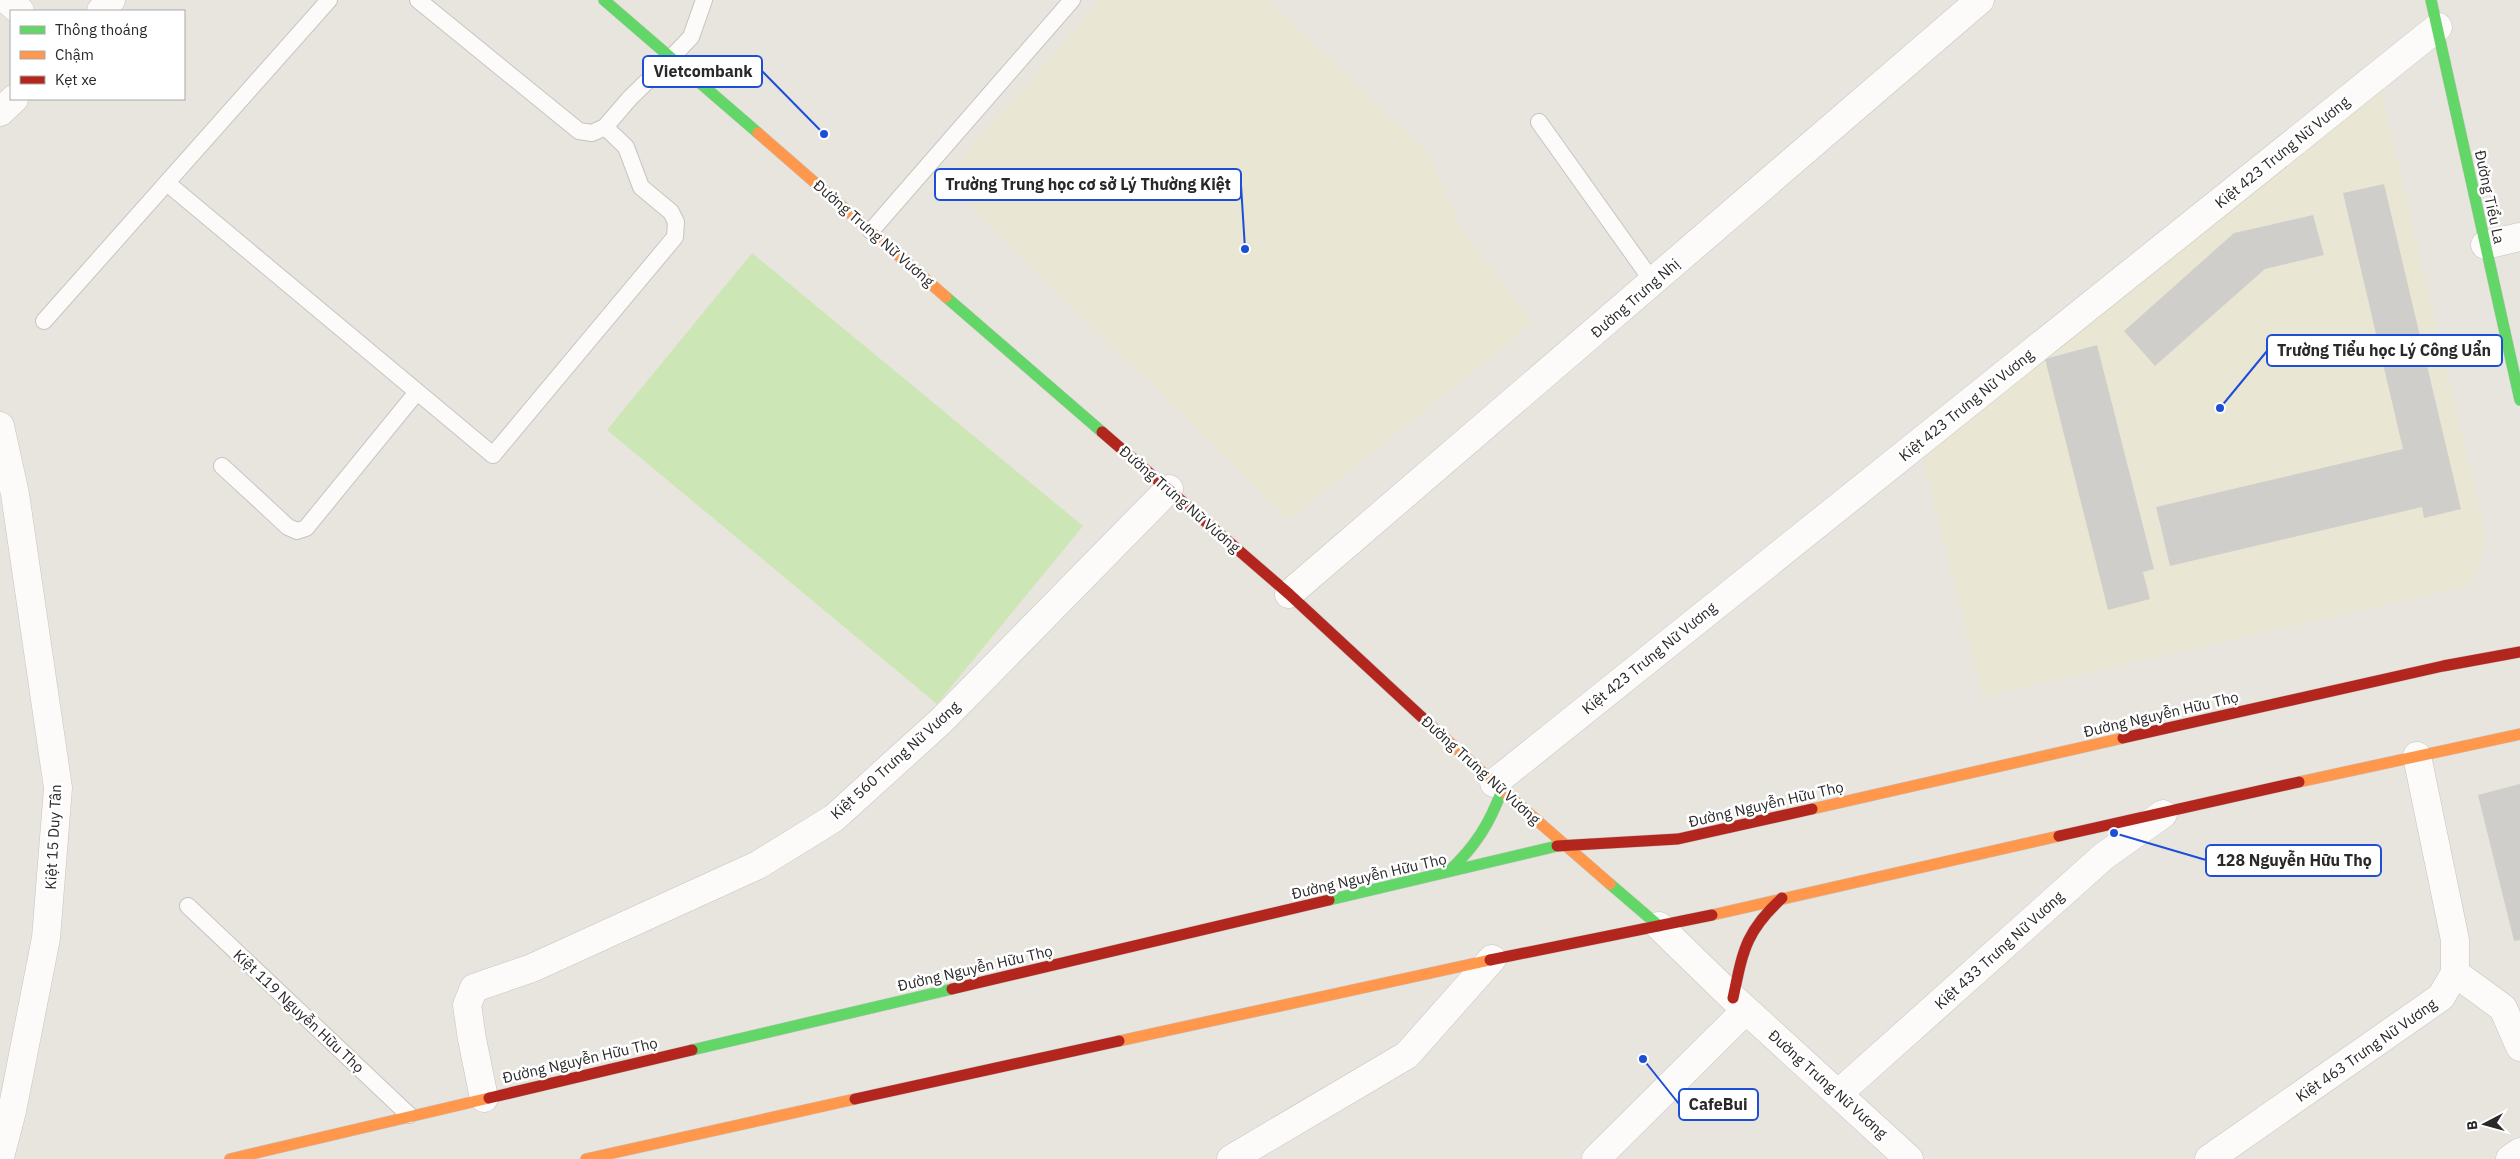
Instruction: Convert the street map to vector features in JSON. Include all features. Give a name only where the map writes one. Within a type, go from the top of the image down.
[{"type":"main road","name":"Đường Trưng Nữ Vương","points":[[604,0],[1289,594],[1498,787],[1659,926]]},
{"type":"main road","name":"Đường Tiểu La","points":[[2431,0],[2520,400]]},
{"type":"main road","name":"Đường Nguyễn Hữu Thọ","points":[[230,1159],[409,1115],[1566,844],[1678,839],[2443,666],[2520,652]]},
{"type":"main road","points":[[586,1159],[1492,959],[1659,926],[2520,734]]},
{"type":"main road","points":[[1448,872],[1471,852],[1490,824],[1498,787]]},
{"type":"main road","points":[[1739,1004],[1743,950],[1750,932],[1762,916],[1783,898]]},
{"type":"street","points":[[7,0],[19,10]]},
{"type":"street","points":[[102,10],[112,0]]},
{"type":"street","name":"Đường Trưng Nhị","points":[[1289,594],[1980,0]]},
{"type":"street","name":"Kiệt 423 Trưng Nữ Vương","points":[[1498,787],[2438,27]]},
{"type":"street","points":[[0,112],[13,100]]},
{"type":"street","points":[[2485,246],[2520,237]]},
{"type":"street","name":"Kiệt 15 Duy Tân","points":[[0,426],[16,494],[58,788],[46,938],[12,1110],[0,1157]]},
{"type":"street","name":"Kiệt 560 Trưng Nữ Vương","points":[[484,1098],[467,1005],[474,988],[532,968],[758,865],[834,818],[942,720],[1169,489]]},
{"type":"street","points":[[2417,756],[2455,940],[2455,974],[2503,1008],[2520,1047]]},
{"type":"street","name":"Kiệt 433 Trưng Nữ Vương","points":[[1839,1093],[2104,856],[2163,814]]},
{"type":"street","name":"Đường Trưng Nữ Vương","points":[[1659,926],[1739,1004],[1839,1093],[1909,1159]]},
{"type":"street","points":[[1231,1159],[1408,1055],[1492,959]]},
{"type":"street","name":"Kiệt 463 Trưng Nữ Vương","points":[[2209,1159],[2441,997],[2455,974]]},
{"type":"street","points":[[1596,1159],[1739,1004]]},
{"type":"street","points":[[2510,1159],[2520,1152]]},
{"type":"lane","points":[[44,321],[329,0]]},
{"type":"lane","points":[[418,0],[579,131],[592,133],[605,127],[630,98],[691,37],[704,0]]},
{"type":"lane","points":[[871,231],[1072,0]]},
{"type":"lane","points":[[1539,122],[1653,282]]},
{"type":"lane","points":[[167,183],[493,456],[675,237],[676,222],[671,212],[641,187],[626,147],[605,127]]},
{"type":"lane","points":[[222,466],[288,527],[297,531],[306,528],[417,392]]},
{"type":"lane","name":"Kiệt 119 Nguyễn Hữu Thọ","points":[[188,906],[409,1115]]},
{"type":"shaded area","points":[[1101,0],[1268,0],[1429,154],[1462,230],[1533,323],[1289,520],[943,179]]},
{"type":"shaded area","points":[[2381,91],[2487,540],[2473,585],[1983,697],[1922,457]]},
{"type":"green space","points":[[752,253],[1083,526],[937,704],[607,430]]},
{"type":"building","points":[[2384,184],[2461,509],[2424,518],[2422,507],[2170,566],[2156,507],[2403,449],[2343,193]]},
{"type":"building","points":[[2313,215],[2324,255],[2265,269],[2155,366],[2124,331],[2234,233]]},
{"type":"building","points":[[2097,345],[2154,569],[2143,572],[2150,599],[2108,610],[2045,359]]},
{"type":"building","points":[[2520,784],[2520,940],[2514,941],[2478,795]]},
{"type":"traffic: fast","points":[[604,0],[758,133]]},
{"type":"traffic: fast","points":[[2431,0],[2520,400]]},
{"type":"traffic: fast","points":[[946,297],[1102,432]]},
{"type":"traffic: fast","points":[[1449,871],[1467,853],[1481,834],[1502,790]]},
{"type":"traffic: fast","points":[[1329,900],[1557,846]]},
{"type":"traffic: fast","points":[[1610,884],[1659,926]]},
{"type":"traffic: fast","points":[[692,1050],[952,989]]},
{"type":"traffic: slow","points":[[758,133],[946,297]]},
{"type":"traffic: slow","points":[[1426,721],[1610,884]]},
{"type":"traffic: slow","points":[[2299,782],[2520,734]]},
{"type":"traffic: slow","points":[[1812,809],[2123,738]]},
{"type":"traffic: slow","points":[[1712,915],[2059,836]]},
{"type":"traffic: slow","points":[[1119,1041],[1490,960]]},
{"type":"traffic: slow","points":[[230,1159],[489,1098]]},
{"type":"traffic: slow","points":[[586,1159],[855,1099]]},
{"type":"traffic: jam","points":[[1102,432],[1289,594],[1426,721]]},
{"type":"traffic: jam","points":[[2123,738],[2443,666],[2520,652]]},
{"type":"traffic: jam","points":[[2059,836],[2299,782]]},
{"type":"traffic: jam","points":[[1557,846],[1678,839],[1812,809]]},
{"type":"traffic: jam","points":[[1733,998],[1747,943],[1760,921],[1782,898]]},
{"type":"traffic: jam","points":[[952,989],[1329,900]]},
{"type":"traffic: jam","points":[[1490,960],[1712,915]]},
{"type":"traffic: jam","points":[[855,1099],[1119,1041]]},
{"type":"traffic: jam","points":[[489,1098],[692,1050]]},
{"type":"place","name":"Vietcombank","points":[[824,134]]},
{"type":"place","name":"Trường Trung học cơ sở Lý Thường Kiệt","points":[[1245,249]]},
{"type":"place","name":"Trường Tiểu học Lý Công Uẩn","points":[[2220,408]]},
{"type":"place","name":"128 Nguyễn Hữu Thọ","points":[[2114,833]]},
{"type":"place","name":"CafeBui","points":[[1643,1059]]}]
